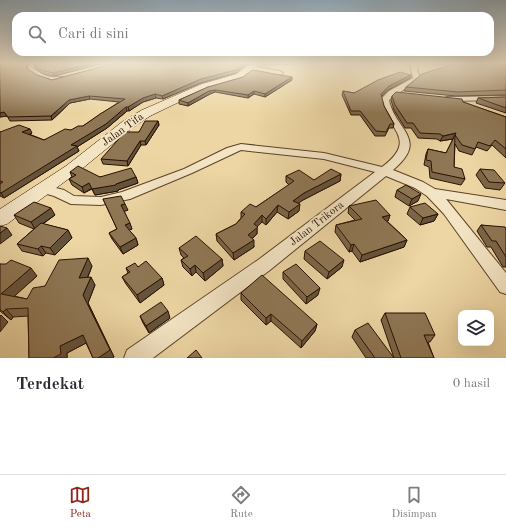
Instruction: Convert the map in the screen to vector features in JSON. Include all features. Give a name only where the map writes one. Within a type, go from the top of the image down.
[{"type":"street","name":"Jalan Tifa","points":[[3,214],[44,189],[72,169],[127,125],[146,113],[204,86],[227,80]]},
{"type":"street","name":"Jalan Trikora","points":[[135,358],[264,265],[385,171],[399,158],[405,148],[403,133],[386,107],[385,99],[399,94],[415,80]]},
{"type":"street","points":[[435,98],[456,100],[506,98]]},
{"type":"street","points":[[456,100],[478,108]]},
{"type":"street","points":[[44,189],[59,193],[71,200],[101,201],[125,196],[188,171],[241,147],[324,156],[385,171],[419,185],[432,193],[449,211],[506,286]]},
{"type":"street","points":[[432,193],[506,205]]},
{"type":"building","points":[[0,80],[199,80],[162,96],[155,94],[143,98],[126,107],[106,124],[71,145],[77,146],[1,193],[0,184],[3,182],[0,181],[0,132],[19,125],[30,129],[22,132],[44,140],[65,129],[71,130],[78,126],[83,126],[125,99],[89,96],[69,100],[51,116],[8,117],[4,112],[0,113]]},
{"type":"building","points":[[234,80],[288,80],[265,94],[254,91],[248,95],[215,90],[209,91],[188,103],[179,100],[208,87]]},
{"type":"building","points":[[378,80],[402,80],[389,86],[381,94],[384,106],[394,124],[390,124],[386,132],[376,131],[360,111],[351,111],[343,91],[354,93]]},
{"type":"building","points":[[415,80],[506,80],[506,90],[458,92],[406,87]]},
{"type":"building","points":[[396,92],[462,99],[463,102],[506,117],[506,149],[495,140],[490,146],[478,142],[475,149],[462,145],[455,135],[456,133],[443,136],[440,134],[420,133],[413,123],[407,123],[395,105],[392,96]]},
{"type":"building","points":[[506,97],[506,108],[478,98]]},
{"type":"building","points":[[145,121],[158,121],[145,141],[140,141],[127,161],[101,159],[125,132],[139,132]]},
{"type":"building","points":[[455,135],[454,167],[462,169],[465,179],[432,172],[431,161],[426,160],[428,149],[446,153]]},
{"type":"building","points":[[78,166],[100,177],[131,168],[136,177],[116,185],[92,189],[89,183],[82,187],[69,179],[76,175],[70,172]]},
{"type":"building","points":[[331,169],[341,174],[304,193],[293,201],[300,204],[289,212],[278,205],[266,219],[262,215],[254,224],[258,227],[248,235],[254,240],[233,253],[216,234],[236,224],[245,214],[241,212],[250,204],[256,207],[294,181],[286,176],[299,170],[314,180]]},
{"type":"building","points":[[480,169],[494,170],[505,183],[489,182]]},
{"type":"building","points":[[406,185],[421,194],[412,199],[397,190]]},
{"type":"building","points":[[121,196],[125,204],[121,205],[130,223],[125,225],[136,238],[120,247],[109,233],[117,229],[103,199]]},
{"type":"building","points":[[376,200],[390,215],[382,217],[407,240],[362,255],[354,244],[351,245],[336,225],[362,219],[349,206]]},
{"type":"building","points":[[34,202],[51,208],[31,222],[14,215]]},
{"type":"building","points":[[425,203],[438,214],[423,218],[410,207]]},
{"type":"building","points":[[41,223],[68,230],[50,248],[41,246],[38,249],[17,244]]},
{"type":"building","points":[[481,225],[505,227],[506,257],[496,241],[492,241]]},
{"type":"building","points":[[0,226],[7,228],[0,233]]},
{"type":"building","points":[[196,236],[222,259],[203,273],[195,265],[190,269],[181,260],[188,256],[179,248]]},
{"type":"building","points":[[320,241],[344,260],[329,272],[305,251]]},
{"type":"building","points":[[88,258],[79,278],[91,277],[83,295],[110,350],[98,358],[93,358],[83,335],[60,346],[61,354],[53,358],[29,358],[28,308],[6,309],[3,312],[0,309],[0,264],[6,264],[11,260],[31,268],[1,294],[27,299],[33,288],[45,286],[59,260]]},
{"type":"building","points":[[146,261],[162,278],[137,295],[122,277],[130,272],[126,268],[135,263],[138,267]]},
{"type":"building","points":[[296,264],[320,288],[307,297],[283,272]]},
{"type":"building","points":[[262,275],[317,324],[302,341],[271,314],[266,318],[241,293]]},
{"type":"building","points":[[161,302],[168,311],[146,326],[140,316]]},
{"type":"building","points":[[385,313],[425,313],[435,335],[424,335],[434,358],[401,358]]},
{"type":"building","points":[[368,323],[394,358],[375,358],[355,330]]},
{"type":"building","points":[[196,350],[202,358],[187,358]]}]
